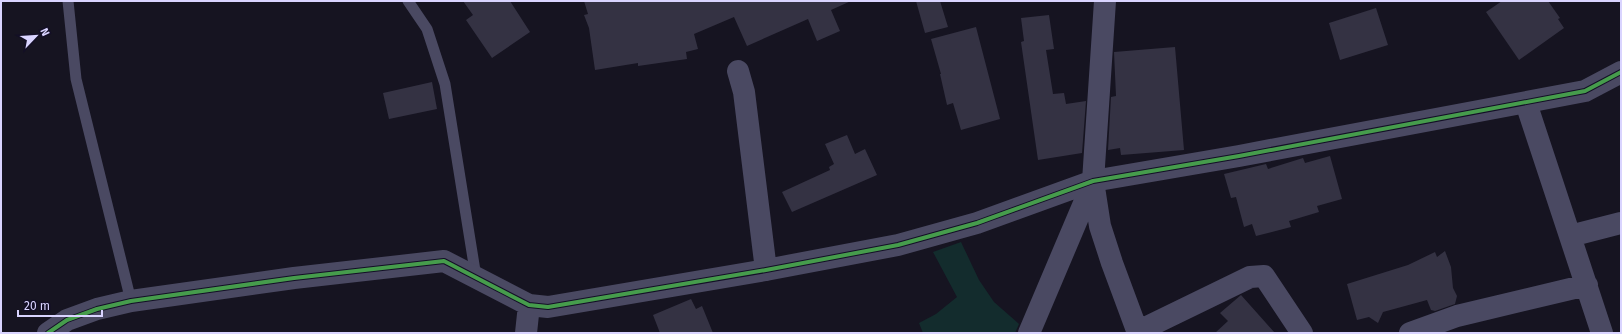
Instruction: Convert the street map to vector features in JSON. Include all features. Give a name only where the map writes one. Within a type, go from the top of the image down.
[{"type":"street","points":[[1105,1],[1106,6],[1094,181],[1100,226],[1138,332],[1250,277],[1264,276],[1302,333]]},
{"type":"street","points":[[738,71],[744,92],[766,270]]},
{"type":"street","points":[[48,333],[66,320],[97,309],[130,301],[294,278],[444,261],[529,305],[548,307],[766,270],[898,245],[977,222],[1094,181],[1239,156],[1585,91],[1621,72]]},
{"type":"street","points":[[1526,103],[1602,333]]},
{"type":"street","points":[[1029,333],[1094,181]]},
{"type":"street","points":[[1570,236],[1621,222]]},
{"type":"street","points":[[1410,333],[1457,316],[1587,285]]},
{"type":"street","points":[[526,333],[529,305]]},
{"type":"lane","points":[[68,1],[76,78],[130,301]]},
{"type":"lane","points":[[408,1],[427,29],[445,84],[476,277]]},
{"type":"green space","points":[[961,242],[979,280],[994,302],[1019,324],[1015,333],[923,333],[919,323],[936,314],[957,297],[933,252]]},
{"type":"building","points":[[463,1],[510,1],[530,32],[492,58],[466,20],[473,15]]},
{"type":"building","points":[[584,1],[851,1],[831,10],[840,31],[817,41],[808,19],[747,46],[734,17],[694,34],[698,49],[686,52],[687,59],[638,66],[638,63],[595,70],[589,28],[584,15],[588,14]]},
{"type":"building","points":[[916,1],[940,1],[948,27],[925,33]]},
{"type":"building","points":[[1502,1],[1548,1],[1560,18],[1558,19],[1564,28],[1519,60],[1486,12]]},
{"type":"building","points":[[1376,8],[1388,45],[1340,60],[1329,23]]},
{"type":"building","points":[[1049,15],[1054,49],[1046,50],[1053,94],[1064,93],[1066,104],[1086,101],[1082,153],[1038,160],[1021,42],[1024,41],[1021,18]]},
{"type":"building","points":[[976,27],[1000,119],[961,130],[953,103],[947,105],[941,74],[931,39]]},
{"type":"building","points":[[1175,47],[1184,150],[1121,155],[1120,148],[1108,150],[1111,97],[1116,96],[1114,52]]},
{"type":"building","points":[[432,82],[437,109],[389,119],[383,93]]},
{"type":"building","points":[[847,135],[855,154],[865,149],[877,175],[792,212],[782,192],[830,170],[829,167],[834,164],[825,144]]},
{"type":"building","points":[[1330,156],[1342,199],[1317,206],[1319,212],[1289,221],[1291,227],[1256,236],[1252,224],[1244,227],[1236,197],[1231,198],[1224,174],[1266,164],[1268,169],[1303,158],[1305,163]]},
{"type":"building","points":[[1445,251],[1451,267],[1453,288],[1457,296],[1455,304],[1435,311],[1431,310],[1427,300],[1383,312],[1378,323],[1369,317],[1357,320],[1347,284],[1408,265],[1435,252],[1437,257]]},
{"type":"building","points":[[1241,295],[1275,333],[1215,333],[1228,321],[1220,313]]},
{"type":"building","points":[[691,299],[696,309],[702,306],[713,333],[660,333],[653,315]]},
{"type":"cycle path","points":[[48,333],[67,320],[97,309],[131,301],[294,278],[444,261],[529,305],[548,307],[766,270],[898,245],[977,223],[1093,181],[1239,156],[1585,91],[1621,72]]}]
